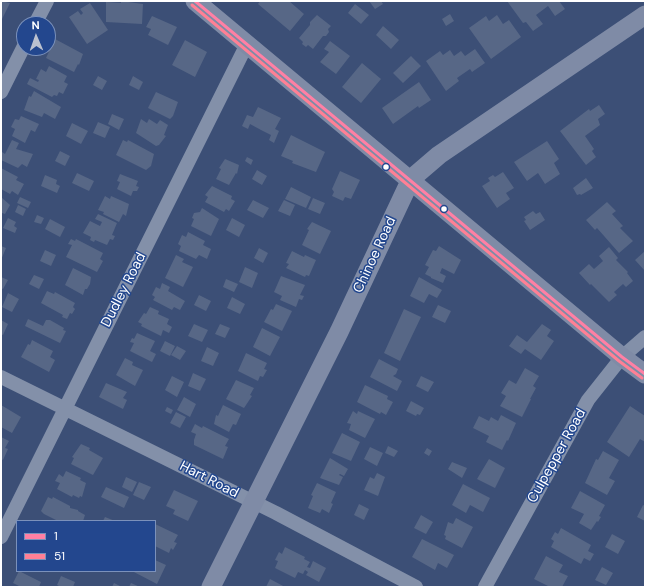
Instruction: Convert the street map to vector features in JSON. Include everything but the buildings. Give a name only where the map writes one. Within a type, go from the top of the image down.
[{"type":"street","points":[[39,16],[46,1]]},
{"type":"street","points":[[195,1],[411,179],[622,357],[645,374]]},
{"type":"street","name":"Chinoe Road","points":[[211,587],[339,332],[411,179],[439,155],[645,15]]},
{"type":"street","name":"Dudley Road","points":[[1,536],[248,44]]},
{"type":"street","points":[[1,92],[19,56]]},
{"type":"street","name":"Culpepper Road","points":[[485,587],[588,400],[622,357],[645,337]]},
{"type":"street","name":"Hart Road","points":[[1,377],[353,552],[416,587]]},
{"type":"transit line","name":"1","points":[[195,1],[622,357],[645,374]]},
{"type":"transit line","name":"51","points":[[192,5],[619,361],[642,378]]}]
